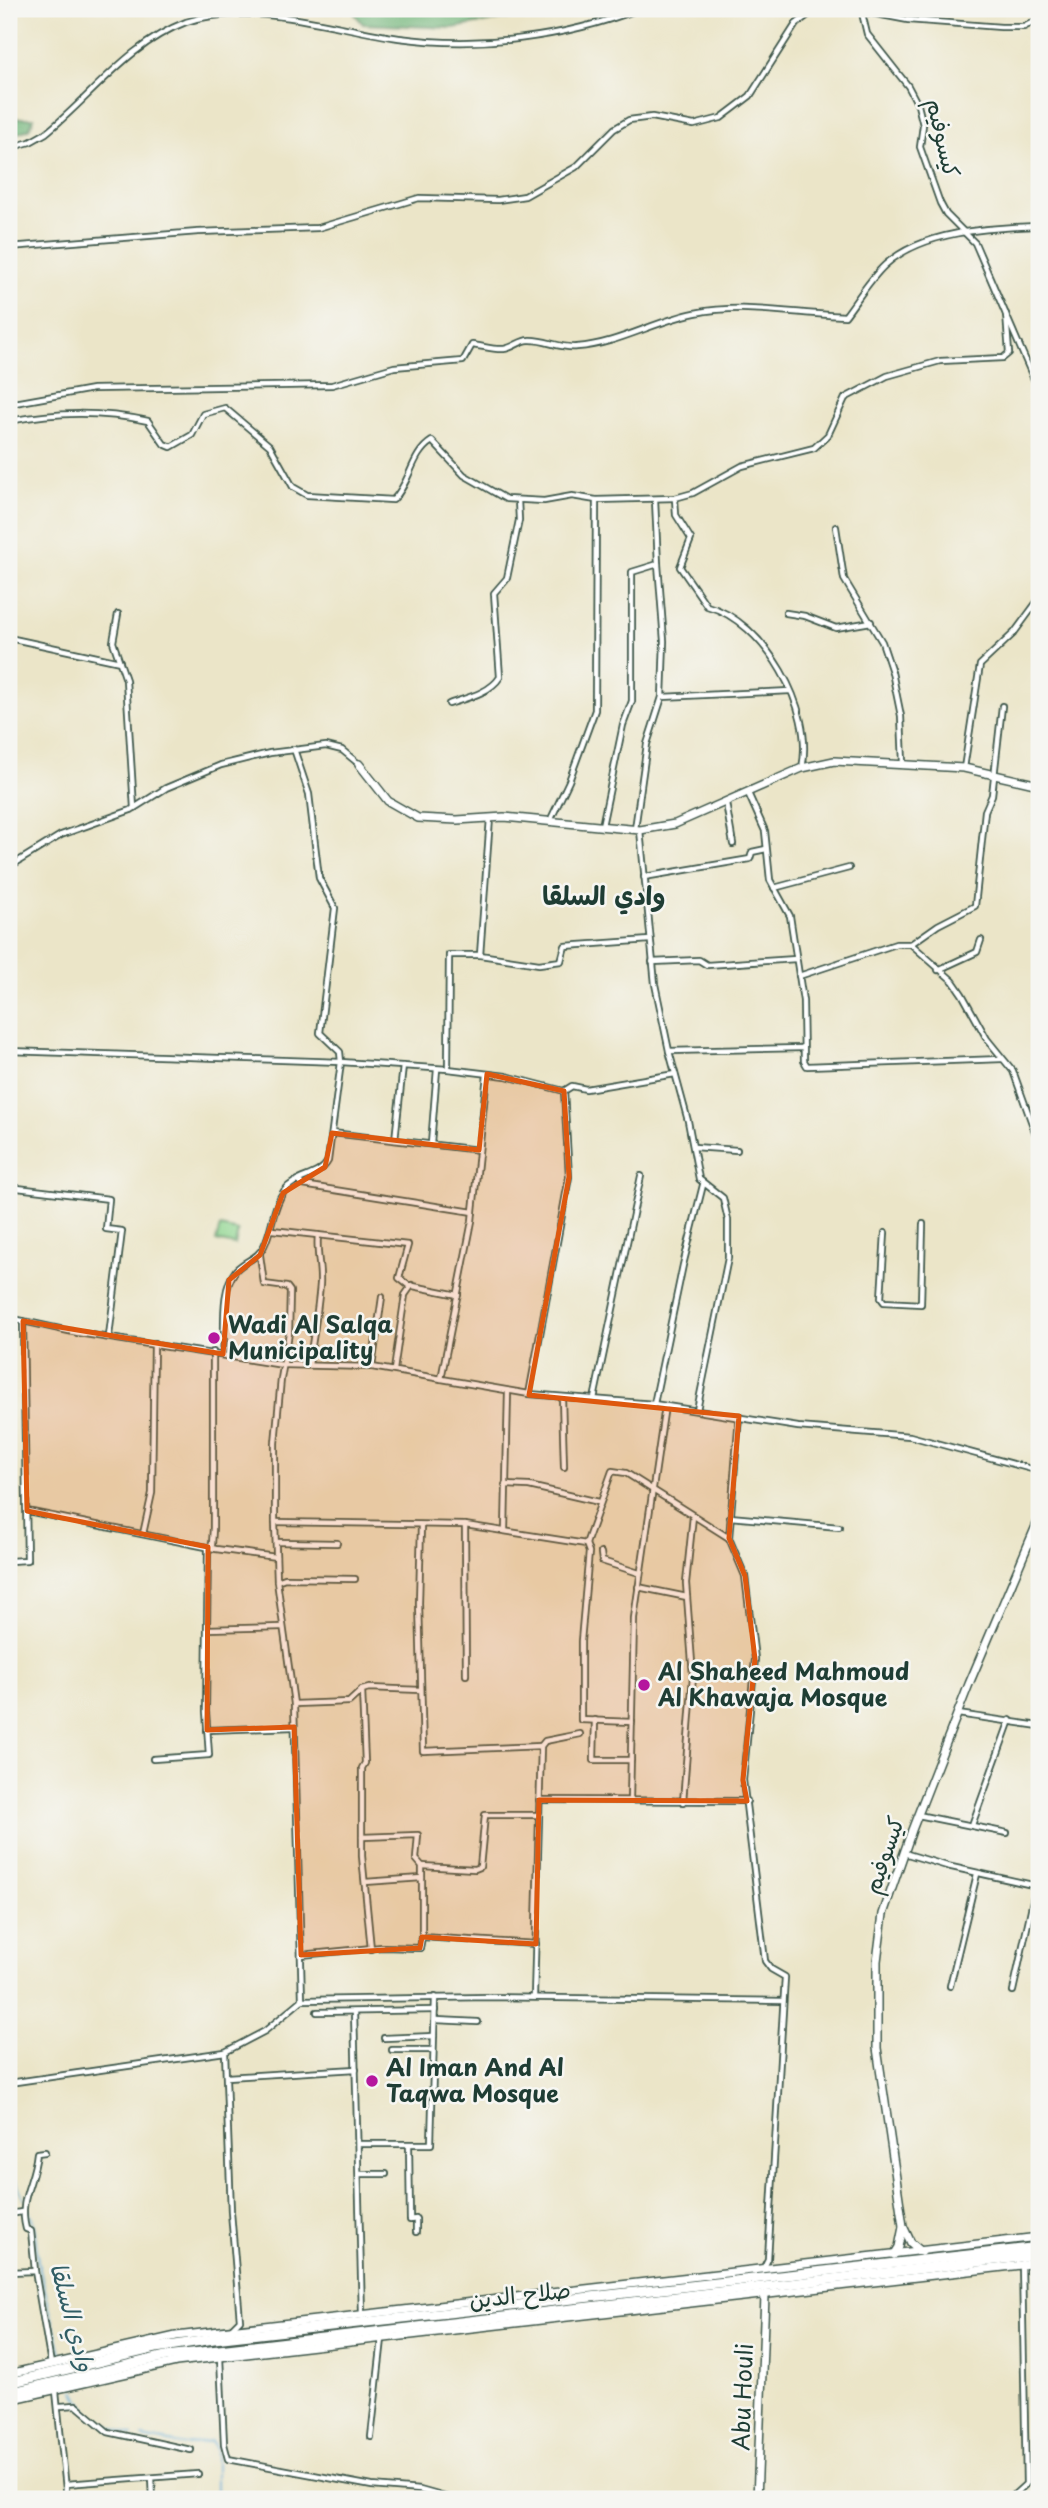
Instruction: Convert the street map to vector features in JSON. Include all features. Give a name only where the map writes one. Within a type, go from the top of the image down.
[{"type":"highway","name":"صلاح الدين","points":[[9,2383],[79,2381],[166,2356],[527,2314],[622,2299],[1039,2247]]},
{"type":"highway","name":"صلاح الدين","points":[[9,2393],[55,2380],[74,2363],[206,2340],[531,2304],[622,2299],[1039,2255]]},
{"type":"highway","points":[[527,2314],[531,2304]]},
{"type":"main road","points":[[359,764],[382,795],[409,815],[439,820],[504,817],[637,829],[667,827],[802,768],[834,761],[964,768],[1039,785]]},
{"type":"main road","name":"كيسوفيم","points":[[922,2252],[911,2243],[903,2226],[877,2048],[877,1961],[881,1925],[918,1815],[1039,1519]]},
{"type":"main road","name":"كيسوفيم","points":[[893,2255],[899,2247],[903,2226]]},
{"type":"main road","points":[[74,2363],[176,2336],[1039,2237]]},
{"type":"main road","points":[[79,2381],[220,2357],[1039,2263]]},
{"type":"main road","name":"Abu Houli","points":[[757,2499],[765,2296]]},
{"type":"main road","points":[[9,2374],[55,2380]]},
{"type":"main road","points":[[9,2400],[55,2380]]},
{"type":"street","points":[[9,148],[30,142],[46,133],[145,43],[171,28],[215,13],[264,13],[398,37],[458,42],[516,39],[562,32],[639,9]]},
{"type":"street","points":[[9,247],[198,232],[318,228],[419,198],[498,200],[526,196],[576,167],[614,129],[629,120],[652,117],[695,125],[721,118],[750,96],[796,24],[816,9]]},
{"type":"street","points":[[850,9],[908,20],[1001,27],[1024,27],[1039,19]]},
{"type":"street","name":"كيسوفيم","points":[[861,10],[867,34],[908,86],[918,105],[923,125],[920,147],[940,203],[946,214],[975,243],[1039,391]]},
{"type":"street","points":[[9,404],[93,389],[332,385],[394,367],[463,361],[472,345],[505,349],[529,340],[553,346],[576,347],[636,333],[694,313],[730,308],[795,309],[813,315],[845,316],[885,266],[908,250],[982,228],[1039,226]]},
{"type":"street","points":[[9,421],[47,414],[94,412],[125,416],[148,421],[164,444],[171,447],[192,435],[203,414],[225,408],[270,446],[293,487],[307,495],[393,500],[402,491],[418,451],[432,441],[464,475],[488,492],[506,499],[544,501],[572,495],[596,500],[675,498],[714,482],[742,466],[814,448],[828,435],[839,403],[887,376],[940,361],[1003,358],[1009,353],[1010,346],[1006,314]]},
{"type":"street","points":[[675,498],[676,515],[691,538],[680,567],[706,606],[724,611],[766,646],[790,691],[802,727],[802,768]]},
{"type":"street","points":[[449,704],[480,693],[495,685],[500,677],[494,593],[507,578],[519,520],[518,500]]},
{"type":"street","points":[[550,821],[569,781],[595,710],[596,500]]},
{"type":"street","points":[[656,500],[664,641],[662,697],[647,744],[637,829],[652,962],[669,1051],[694,1147],[698,1175],[703,1185],[723,1198],[729,1245],[697,1410]]},
{"type":"street","points":[[836,527],[844,579],[882,642],[894,680],[901,716],[903,763]]},
{"type":"street","points":[[603,826],[622,725],[632,701],[632,572],[658,564]]},
{"type":"street","points":[[964,768],[980,665],[1014,633],[1039,599]]},
{"type":"street","points":[[786,613],[805,616],[836,628],[871,622]]},
{"type":"street","points":[[118,614],[113,642],[126,680],[134,808]]},
{"type":"street","points":[[9,638],[120,662]]},
{"type":"street","points":[[662,697],[790,691]]},
{"type":"street","points":[[799,976],[896,944],[911,944],[938,925],[975,906],[1002,706]]},
{"type":"street","points":[[9,867],[61,835],[134,808],[166,788],[203,772],[295,749],[326,746],[337,749],[359,764]]},
{"type":"street","points":[[295,749],[309,794],[319,878],[335,908],[320,1033],[340,1052],[341,1062],[325,1167],[298,1181],[283,1193],[271,1222],[272,1230],[260,1255],[264,1284],[287,1287],[290,1291],[289,1333],[275,1443],[275,1521],[277,1581],[294,1704],[302,2000]]},
{"type":"street","points":[[748,793],[765,831],[774,888],[789,912],[799,976],[804,1061],[809,1067],[1002,1059]]},
{"type":"street","points":[[726,803],[733,844]]},
{"type":"street","points":[[480,955],[490,818]]},
{"type":"street","points":[[644,877],[750,859],[752,852],[766,849]]},
{"type":"street","points":[[774,888],[849,868]]},
{"type":"street","points":[[448,1069],[449,955],[480,955],[539,964],[561,961],[565,946],[650,940]]},
{"type":"street","points":[[938,970],[977,952],[981,940]]},
{"type":"street","points":[[911,944],[962,994],[1002,1059],[1013,1071],[1039,1143]]},
{"type":"street","points":[[652,962],[699,960],[707,965],[796,959]]},
{"type":"street","points":[[669,1051],[803,1048]]},
{"type":"street","points":[[9,1051],[341,1062],[448,1069],[486,1073],[564,1091],[572,1086],[586,1089],[675,1074]]},
{"type":"street","points":[[395,1140],[403,1066]]},
{"type":"street","points":[[431,1144],[437,1069]]},
{"type":"street","points":[[441,1379],[473,1212],[486,1073]]},
{"type":"street","points":[[529,1394],[569,1177],[564,1091]]},
{"type":"street","points":[[332,1133],[479,1150]]},
{"type":"street","points":[[694,1147],[737,1150]]},
{"type":"street","points":[[594,1399],[640,1176]]},
{"type":"street","points":[[298,1181],[303,1185],[473,1212]]},
{"type":"street","points":[[654,1404],[682,1265],[703,1185]]},
{"type":"street","points":[[9,1187],[109,1199],[106,1229],[122,1231],[109,1336]]},
{"type":"street","points":[[885,1233],[881,1298],[884,1301],[920,1304],[923,1224]]},
{"type":"street","points":[[272,1230],[408,1245],[400,1278],[412,1285],[458,1295]]},
{"type":"street","points":[[309,1366],[320,1284],[321,1267],[316,1254],[318,1235]]},
{"type":"street","points":[[223,1355],[229,1280],[238,1268],[260,1255]]},
{"type":"street","points":[[394,1370],[405,1295],[412,1285]]},
{"type":"street","points":[[372,1367],[382,1297]]},
{"type":"street","points":[[9,1318],[78,1333],[283,1365],[372,1367],[529,1394],[654,1404],[798,1427],[910,1436],[1039,1471]]},
{"type":"street","points":[[9,1561],[27,1560],[23,1321]]},
{"type":"street","points":[[143,1534],[152,1493],[154,1343]]},
{"type":"street","points":[[153,1759],[209,1755],[208,1548],[212,1545],[213,1528],[213,1352]]},
{"type":"street","points":[[505,1530],[508,1391]]},
{"type":"street","points":[[562,1397],[564,1467]]},
{"type":"street","points":[[630,1800],[639,1573],[665,1406]]},
{"type":"street","points":[[738,1416],[729,1538],[745,1576],[754,1672],[743,1780],[765,1961],[771,1969],[785,1976],[768,2256],[763,2269]]},
{"type":"street","points":[[632,1722],[581,1720],[581,1641],[589,1548],[586,1544],[612,1471],[626,1473],[729,1538]]},
{"type":"street","points":[[505,1485],[543,1489],[599,1502]]},
{"type":"street","points":[[27,1511],[208,1548],[276,1557]]},
{"type":"street","points":[[683,1802],[693,1676],[687,1597],[693,1516]]},
{"type":"street","points":[[730,1517],[839,1527]]},
{"type":"street","points":[[275,1521],[465,1525],[586,1544]]},
{"type":"street","points":[[421,1525],[423,1751],[541,1746]]},
{"type":"street","points":[[465,1525],[466,1675]]},
{"type":"street","points":[[277,1542],[337,1544]]},
{"type":"street","points":[[601,1553],[602,1561],[639,1573]]},
{"type":"street","points":[[277,1581],[285,1578],[355,1579]]},
{"type":"street","points":[[638,1587],[687,1597]]},
{"type":"street","points":[[208,1629],[282,1628]]},
{"type":"street","points":[[693,1676],[754,1672]]},
{"type":"street","points":[[294,1704],[349,1702],[362,1690],[421,1690]]},
{"type":"street","points":[[362,1690],[365,1763],[362,1837],[371,1949]]},
{"type":"street","points":[[958,1714],[1039,1726]]},
{"type":"street","points":[[595,1720],[594,1760],[631,1760]]},
{"type":"street","points":[[972,1825],[1010,1720]]},
{"type":"street","points":[[207,1730],[294,1727]]},
{"type":"street","points":[[534,1997],[541,1746],[545,1741],[580,1734]]},
{"type":"street","points":[[539,1800],[747,1801]]},
{"type":"street","points":[[422,1866],[474,1869],[480,1867],[485,1815],[539,1815]]},
{"type":"street","points":[[918,1815],[1007,1833]]},
{"type":"street","points":[[301,1955],[419,1948],[422,1937],[422,1866],[416,1859],[418,1835],[362,1837]]},
{"type":"street","points":[[904,1853],[977,1874],[1037,1886]]},
{"type":"street","points":[[950,1986],[977,1874]]},
{"type":"street","points":[[1013,1991],[1039,1874]]},
{"type":"street","points":[[365,1882],[422,1878]]},
{"type":"street","points":[[422,1937],[536,1944]]},
{"type":"street","points":[[359,2144],[431,2144],[435,1997]]},
{"type":"street","points":[[9,2083],[225,2052],[265,2031],[302,2000],[534,1997],[783,2001]]},
{"type":"street","points":[[317,2012],[436,2010]]},
{"type":"street","points":[[354,2012],[362,2314]]},
{"type":"street","points":[[436,2020],[478,2022]]},
{"type":"street","points":[[384,2038],[434,2036]]},
{"type":"street","points":[[392,2050],[433,2050]]},
{"type":"street","points":[[225,2052],[231,2212],[240,2320]]},
{"type":"street","points":[[227,2077],[356,2069]]},
{"type":"street","points":[[409,2145],[410,2220],[416,2219],[416,2232]]},
{"type":"street","points":[[45,2152],[37,2153],[35,2171],[22,2204],[22,2212],[26,2229],[31,2231],[35,2271],[60,2406],[67,2499]]},
{"type":"street","points":[[359,2174],[386,2174]]},
{"type":"street","points":[[9,2214],[22,2212]]},
{"type":"street","points":[[768,2256],[779,2267]]},
{"type":"street","points":[[1014,2499],[1015,2494],[1026,2484],[1021,2266],[1027,2257]]},
{"type":"street","points":[[9,2273],[35,2271]]},
{"type":"street","points":[[240,2320],[253,2327]]},
{"type":"street","points":[[230,2329],[240,2320]]},
{"type":"street","points":[[370,2437],[383,2338]]},
{"type":"street","points":[[220,2357],[224,2444],[228,2459],[372,2486],[420,2490],[452,2499]]},
{"type":"street","points":[[60,2406],[76,2405],[108,2432],[129,2439],[191,2450]]},
{"type":"street","points":[[66,2484],[198,2474]]},
{"type":"street","points":[[152,2478],[153,2499]]},
{"type":"highlighted area","points":[[487,1074],[564,1091],[569,1177],[529,1395],[739,1416],[729,1538],[745,1576],[755,1659],[743,1780],[747,1801],[539,1800],[536,1944],[422,1937],[420,1948],[301,1955],[294,1727],[207,1730],[208,1547],[27,1511],[23,1321],[223,1354],[229,1280],[260,1255],[283,1193],[325,1167],[332,1133],[479,1150]]},
{"type":"green space","points":[[351,9],[587,9],[546,19],[510,18],[453,28],[363,24]]},
{"type":"green space","points":[[9,117],[34,118],[29,129],[9,136]]},
{"type":"green space","points":[[220,1227],[238,1231],[235,1245],[216,1241]]},
{"type":"waterway","name":"وادي السلقا","points":[[9,2168],[24,2199]]},
{"type":"waterway","name":"وادي السلقا","points":[[26,2204],[34,2224],[38,2263],[62,2358]]},
{"type":"waterway","name":"وادي السلقا","points":[[74,2389],[84,2407],[98,2420],[133,2435]]},
{"type":"waterway","name":"وادي السلقا","points":[[142,2437],[186,2445],[211,2441],[216,2448],[216,2499]]},
{"type":"place","name":"Wadi Al Salqa Municipality","points":[[214,1338]]},
{"type":"place","name":"Al Shaheed Mahmoud Al Khawaja Mosque","points":[[644,1685]]},
{"type":"place","name":"Al Iman And Al Taqwa Mosque","points":[[372,2081]]},
{"type":"district","name":"وادي السلقا","points":[[604,896]]}]
